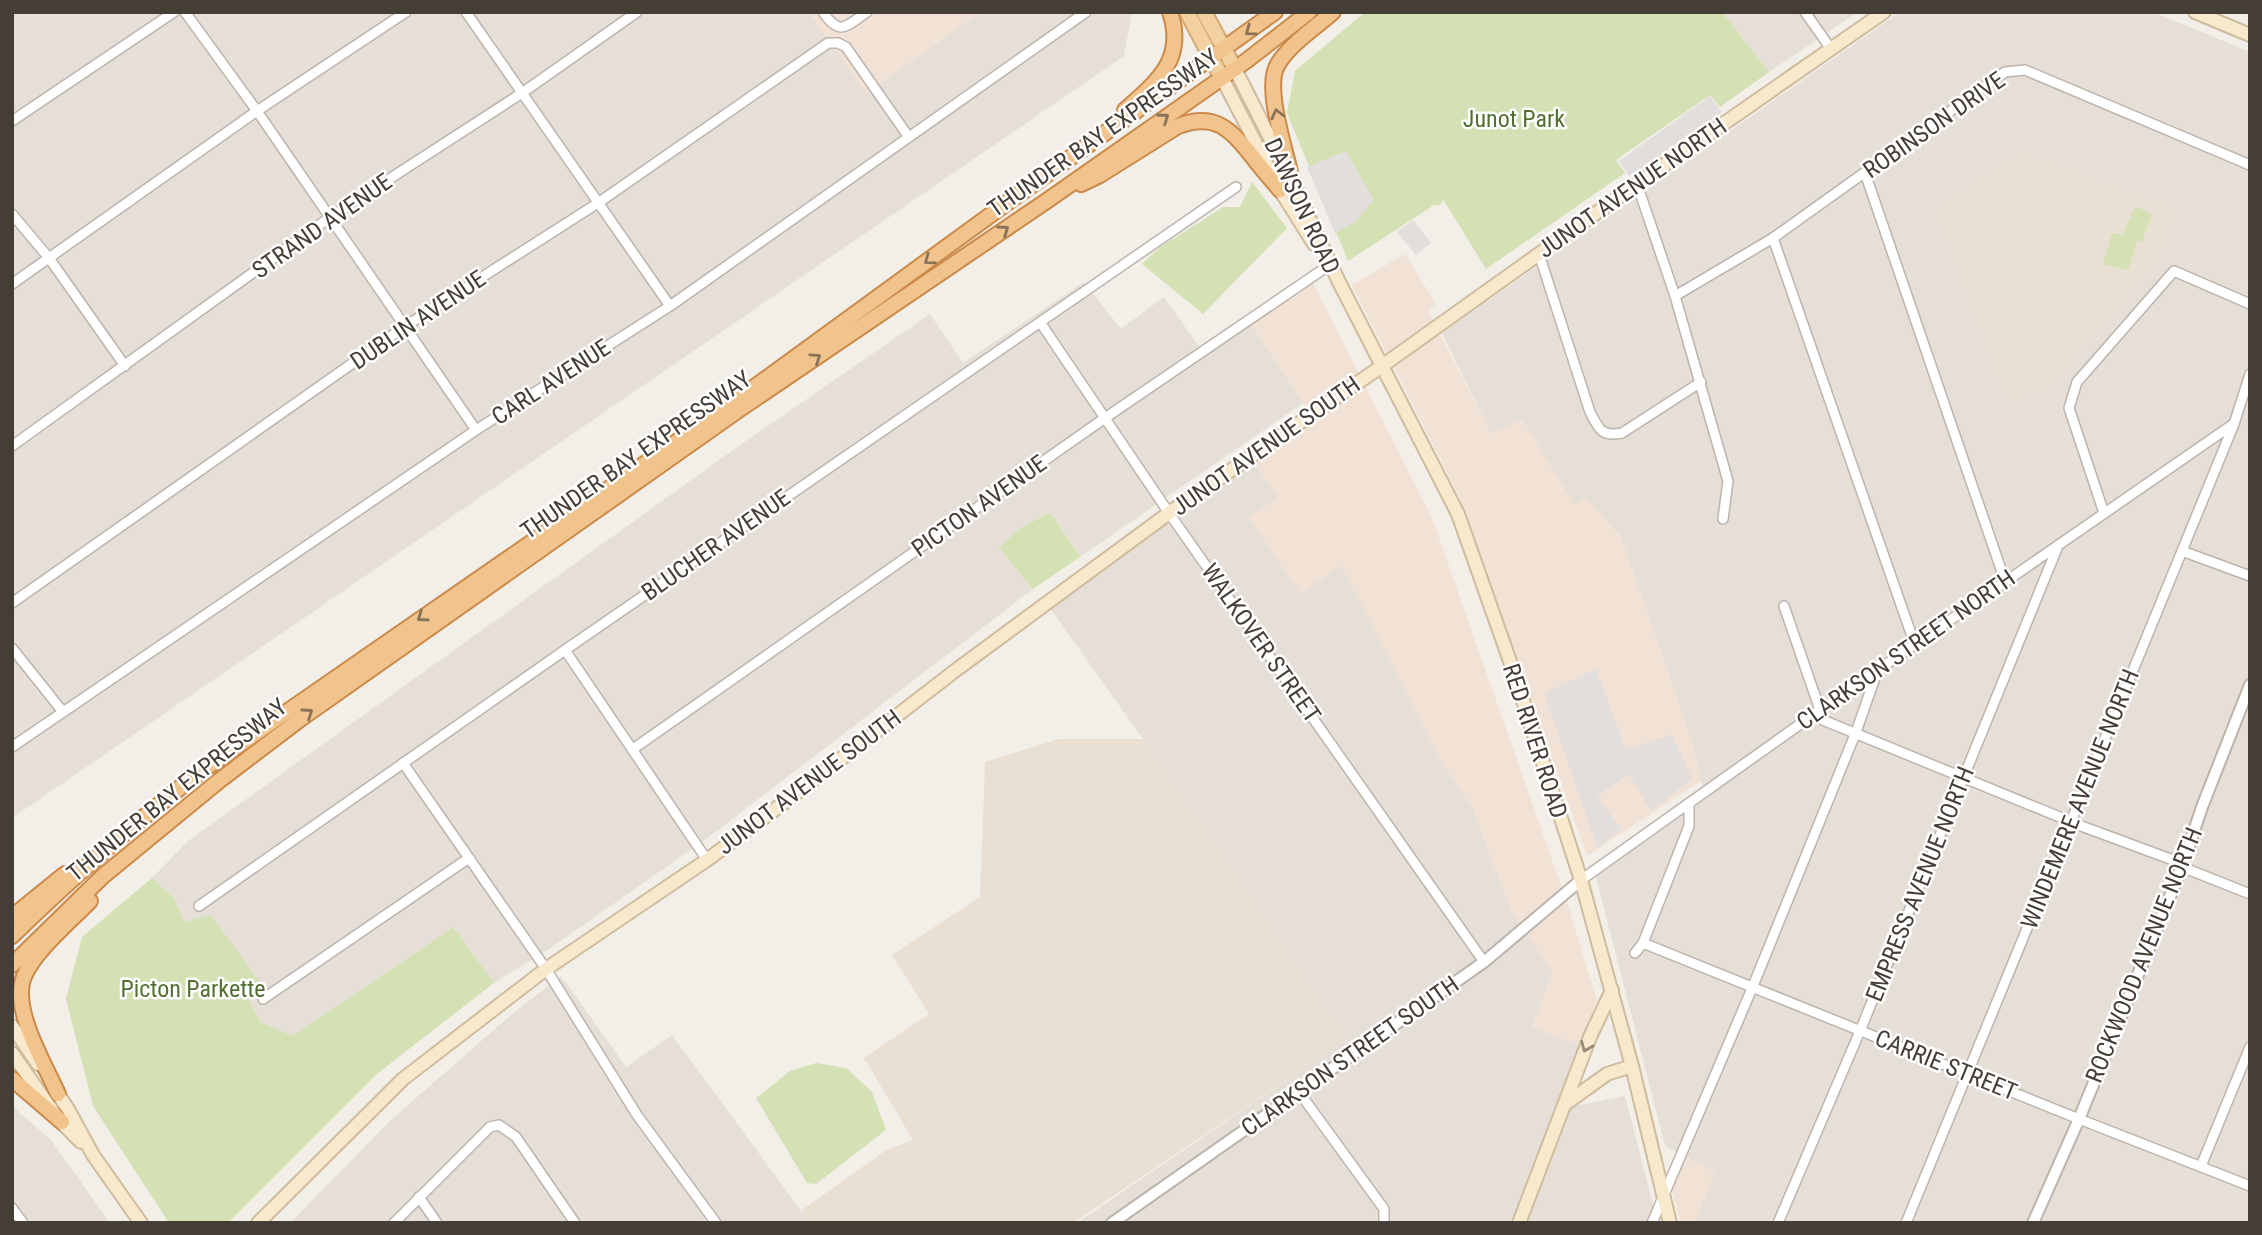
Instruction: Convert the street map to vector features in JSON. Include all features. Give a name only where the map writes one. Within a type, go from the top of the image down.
[{"type":"highway","points":[[1043,177],[1157,82],[1173,50],[1175,31],[1170,12]]},
{"type":"highway","name":"THUNDER BAY EXPRESSWAY","points":[[12,936],[66,883],[137,821],[219,759],[734,402],[1275,12]]},
{"type":"highway","name":"THUNDER BAY EXPRESSWAY","points":[[12,965],[103,876],[240,765],[386,658],[740,409],[1048,200],[1235,69],[1309,12]]},
{"type":"highway","points":[[1292,181],[1273,97],[1274,71],[1287,52],[1333,12]]},
{"type":"highway","points":[[1048,200],[1100,175],[1170,130],[1188,122],[1198,121],[1210,121],[1232,132],[1280,190]]},
{"type":"highway","points":[[12,916],[137,821]]},
{"type":"highway","points":[[58,1094],[25,1017],[21,1000],[22,982],[36,958],[139,846]]},
{"type":"highway","points":[[12,1079],[62,1122]]},
{"type":"main road","name":"DAWSON ROAD","points":[[1187,12],[1280,190],[1339,282]]},
{"type":"main road","name":"DAWSON ROAD","points":[[1204,12],[1292,181],[1339,282]]},
{"type":"main road","name":"JUNOT AVENUE NORTH","points":[[1382,366],[1884,12]]},
{"type":"main road","points":[[2195,12],[2250,35]]},
{"type":"main road","name":"RED RIVER ROAD","points":[[1339,282],[1458,514],[1512,667],[1581,880],[1632,1066],[1670,1223]]},
{"type":"main road","name":"JUNOT AVENUE SOUTH","points":[[258,1223],[403,1079],[547,968],[706,860],[956,670],[1169,513],[1382,366]]},
{"type":"main road","points":[[1519,1223],[1590,1037],[1612,990]]},
{"type":"main road","points":[[12,1026],[58,1094],[93,1155],[141,1223]]},
{"type":"main road","points":[[12,1053],[62,1122],[93,1155]]},
{"type":"main road","points":[[1563,1105],[1606,1074],[1632,1066]]},
{"type":"street","points":[[12,121],[174,12]]},
{"type":"street","points":[[185,12],[257,111],[476,430]]},
{"type":"street","points":[[12,284],[257,111],[406,12]]},
{"type":"street","points":[[466,12],[670,306]]},
{"type":"street","name":"STRAND AVENUE","points":[[12,446],[329,218],[522,93],[637,12]]},
{"type":"street","points":[[822,12],[835,27],[847,26],[867,12]]},
{"type":"street","name":"CARL AVENUE","points":[[12,747],[476,430],[670,306],[1086,12]]},
{"type":"street","points":[[1805,12],[1830,49]]},
{"type":"street","name":"DUBLIN AVENUE","points":[[12,603],[404,327],[598,203],[828,43],[838,43],[846,47],[908,136]]},
{"type":"street","name":"ROBINSON DRIVE","points":[[1675,296],[1773,238],[2005,72],[2025,70],[2250,165]]},
{"type":"street","points":[[1864,173],[2006,581]]},
{"type":"street","points":[[1637,184],[1675,296],[1728,481],[1723,519]]},
{"type":"street","name":"BLUCHER AVENUE","points":[[199,906],[1236,187]]},
{"type":"street","points":[[12,214],[49,258],[125,366]]},
{"type":"street","points":[[1773,238],[1915,645]]},
{"type":"street","points":[[1539,254],[1590,412],[1598,429],[1611,435],[1622,433],[1701,382]]},
{"type":"street","name":"PICTON AVENUE","points":[[633,750],[1105,418],[1328,266]]},
{"type":"street","points":[[2104,513],[2069,408],[2077,382],[2174,271],[2250,304]]},
{"type":"street","name":"WALKOVER STREET","points":[[1040,322],[1169,513],[1484,962]]},
{"type":"street","name":"WINDEMERE AVENUE NORTH","points":[[1906,1223],[2234,424],[2250,374]]},
{"type":"street","name":"CLARKSON STREET NORTH","points":[[1581,880],[1816,713],[2234,424]]},
{"type":"street","name":"EMPRESS AVENUE NORTH","points":[[1778,1223],[1860,1031],[2059,544]]},
{"type":"street","points":[[2182,551],[2250,576]]},
{"type":"street","points":[[1784,606],[1816,713],[1856,732],[2173,860],[2182,867],[2250,894]]},
{"type":"street","points":[[12,648],[64,712]]},
{"type":"street","points":[[565,650],[706,860]]},
{"type":"street","points":[[1652,1223],[1753,986],[1856,732],[1877,672]]},
{"type":"street","name":"ROCKWOOD AVENUE NORTH","points":[[2033,1223],[2079,1119],[2182,867],[2202,807],[2250,685]]},
{"type":"street","points":[[403,763],[547,968],[637,1115],[716,1223]]},
{"type":"street","points":[[1635,953],[1643,943],[1689,826],[1689,803]]},
{"type":"street","points":[[263,999],[469,858]]},
{"type":"street","name":"CLARKSON STREET SOUTH","points":[[1112,1223],[1484,962],[1581,880]]},
{"type":"street","name":"CARRIE STREET","points":[[1643,943],[2250,1185]]},
{"type":"street","points":[[2201,1166],[2250,1047]]},
{"type":"street","points":[[1299,1092],[1384,1209],[1384,1223]]},
{"type":"street","points":[[394,1223],[490,1127],[499,1125],[516,1137],[575,1223]]},
{"type":"street","points":[[419,1197],[437,1223]]},
{"type":"street","points":[[12,1208],[23,1223]]},
{"type":"shaded area","points":[[12,12],[809,12],[866,93],[981,12],[1132,12],[1124,56],[12,818]]},
{"type":"shaded area","points":[[809,12],[981,12],[866,93]]},
{"type":"shaded area","points":[[1722,12],[1858,12],[1769,72]]},
{"type":"shaded area","points":[[1900,12],[2153,12],[2250,52],[2250,1223],[1695,1223],[1714,1172],[1665,1146],[1596,877],[1706,799],[1688,730],[1620,535],[1574,505],[1522,419],[1491,434],[1442,333]]},
{"type":"shaded area","points":[[1710,96],[1722,112],[1630,177],[1619,161]]},
{"type":"shaded area","points":[[1346,151],[1374,200],[1354,223],[1335,233],[1307,167]]},
{"type":"shaded area","points":[[2019,152],[2176,208],[2160,259],[2048,387],[2007,402],[1936,209]]},
{"type":"shaded area","points":[[1413,220],[1431,243],[1416,255],[1397,232]]},
{"type":"shaded area","points":[[1405,254],[1436,304],[1428,310],[1491,434],[1522,419],[1574,505],[1585,497],[1620,535],[1688,730],[1701,781],[1587,856],[1460,498],[1352,285]]},
{"type":"shaded area","points":[[1084,282],[1121,329],[1164,297],[1205,355],[1251,325],[1303,403],[1080,557],[1053,516],[1048,513],[1016,531],[999,548],[1033,589],[706,839],[549,949],[494,983],[453,927],[293,1036],[260,1022],[246,994],[262,984],[183,923],[174,898],[152,878],[188,841],[743,443],[930,314],[963,363]]},
{"type":"shaded area","points":[[1313,283],[1432,518],[1569,908],[1597,1001],[1580,1045],[1532,1027],[1553,971],[1512,912],[1472,807],[1443,764],[1341,565],[1301,594],[1249,518],[1277,497],[1253,461],[1313,418],[1251,325]]},
{"type":"shaded area","points":[[1253,461],[1278,497],[1250,518],[1341,564],[1443,764],[1472,807],[1512,912],[1553,971],[1532,1027],[1580,1045],[1557,1102],[1570,1107],[1625,1096],[1658,1223],[1077,1223],[1347,1039],[1143,739],[1050,608]]},
{"type":"shaded area","points":[[1596,669],[1626,750],[1672,734],[1692,779],[1651,811],[1629,774],[1597,796],[1621,829],[1598,848],[1544,694]]},
{"type":"shaded area","points":[[1059,739],[1143,739],[1347,1039],[1073,1223],[809,1223],[802,1210],[885,1151],[913,1140],[864,1058],[929,1014],[892,955],[980,897],[985,762]]},
{"type":"shaded area","points":[[561,976],[626,1067],[672,1035],[810,1223],[290,1223],[391,1120],[512,1014]]},
{"type":"shaded area","points":[[12,1106],[51,1140],[110,1223],[12,1223]]},
{"type":"shaded area","points":[[1684,1156],[1715,1172],[1695,1223],[1681,1223],[1671,1187]]},
{"type":"green space","name":"Junot Park","points":[[1365,12],[1722,12],[1769,72],[1720,107],[1710,95],[1616,160],[1625,173],[1486,269],[1443,199],[1440,205],[1434,205],[1348,261],[1287,113],[1295,71]]},
{"type":"green space","points":[[1252,182],[1287,228],[1203,314],[1142,264],[1159,248],[1223,207],[1240,207]]},
{"type":"green space","points":[[2135,206],[2152,214],[2142,241],[2137,241],[2128,270],[2103,264],[2112,234],[2123,234]]},
{"type":"green space","points":[[1048,513],[1053,516],[1080,557],[1033,589],[999,548],[1016,531]]},
{"type":"green space","name":"Picton Parkette","points":[[152,878],[174,898],[184,922],[211,915],[262,985],[246,994],[260,1022],[293,1036],[453,927],[494,983],[378,1073],[228,1223],[169,1223],[93,1106],[66,999],[82,937]]},
{"type":"green space","points":[[816,1063],[846,1068],[872,1092],[886,1130],[816,1184],[807,1183],[756,1098],[790,1071]]}]
